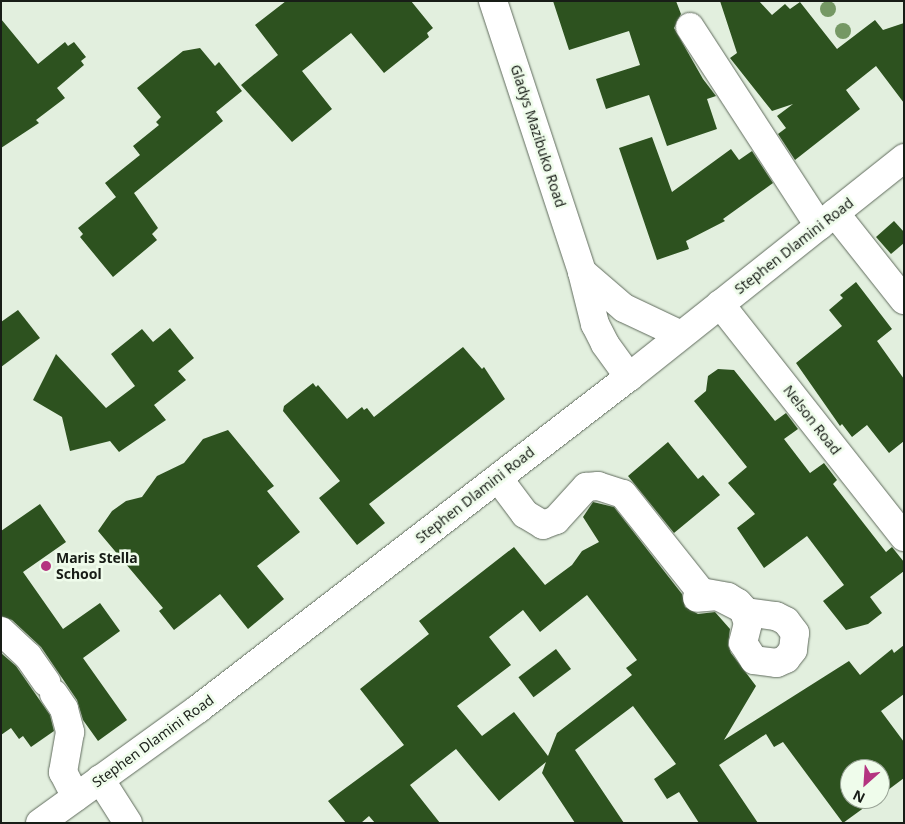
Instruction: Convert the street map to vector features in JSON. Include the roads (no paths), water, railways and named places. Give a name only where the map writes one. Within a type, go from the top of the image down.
[{"type":"street","name":"Gladys Mazibuko Road","points":[[493,1],[582,272],[598,330],[629,377]]},
{"type":"street","points":[[690,27],[827,220],[904,300]]},
{"type":"street","name":"Stephen Dlamini Road","points":[[40,823],[198,709],[629,377],[904,158]]},
{"type":"street","points":[[582,272],[624,308],[681,335]]},
{"type":"street","name":"Nelson Road","points":[[720,304],[904,537]]},
{"type":"street","points":[[498,478],[525,514],[542,525],[556,520],[586,488],[598,486],[623,494],[702,592],[728,597],[738,603],[746,612],[776,616],[786,621],[795,633],[793,650],[786,659],[777,663],[754,660],[743,644],[748,623],[743,609],[718,596],[697,598]]},
{"type":"street","points":[[1,631],[28,656],[64,709],[70,732],[63,772],[76,797]]},
{"type":"street","points":[[100,779],[128,823]]},
{"type":"place","name":"Maris Stella School","points":[[46,566]]}]
